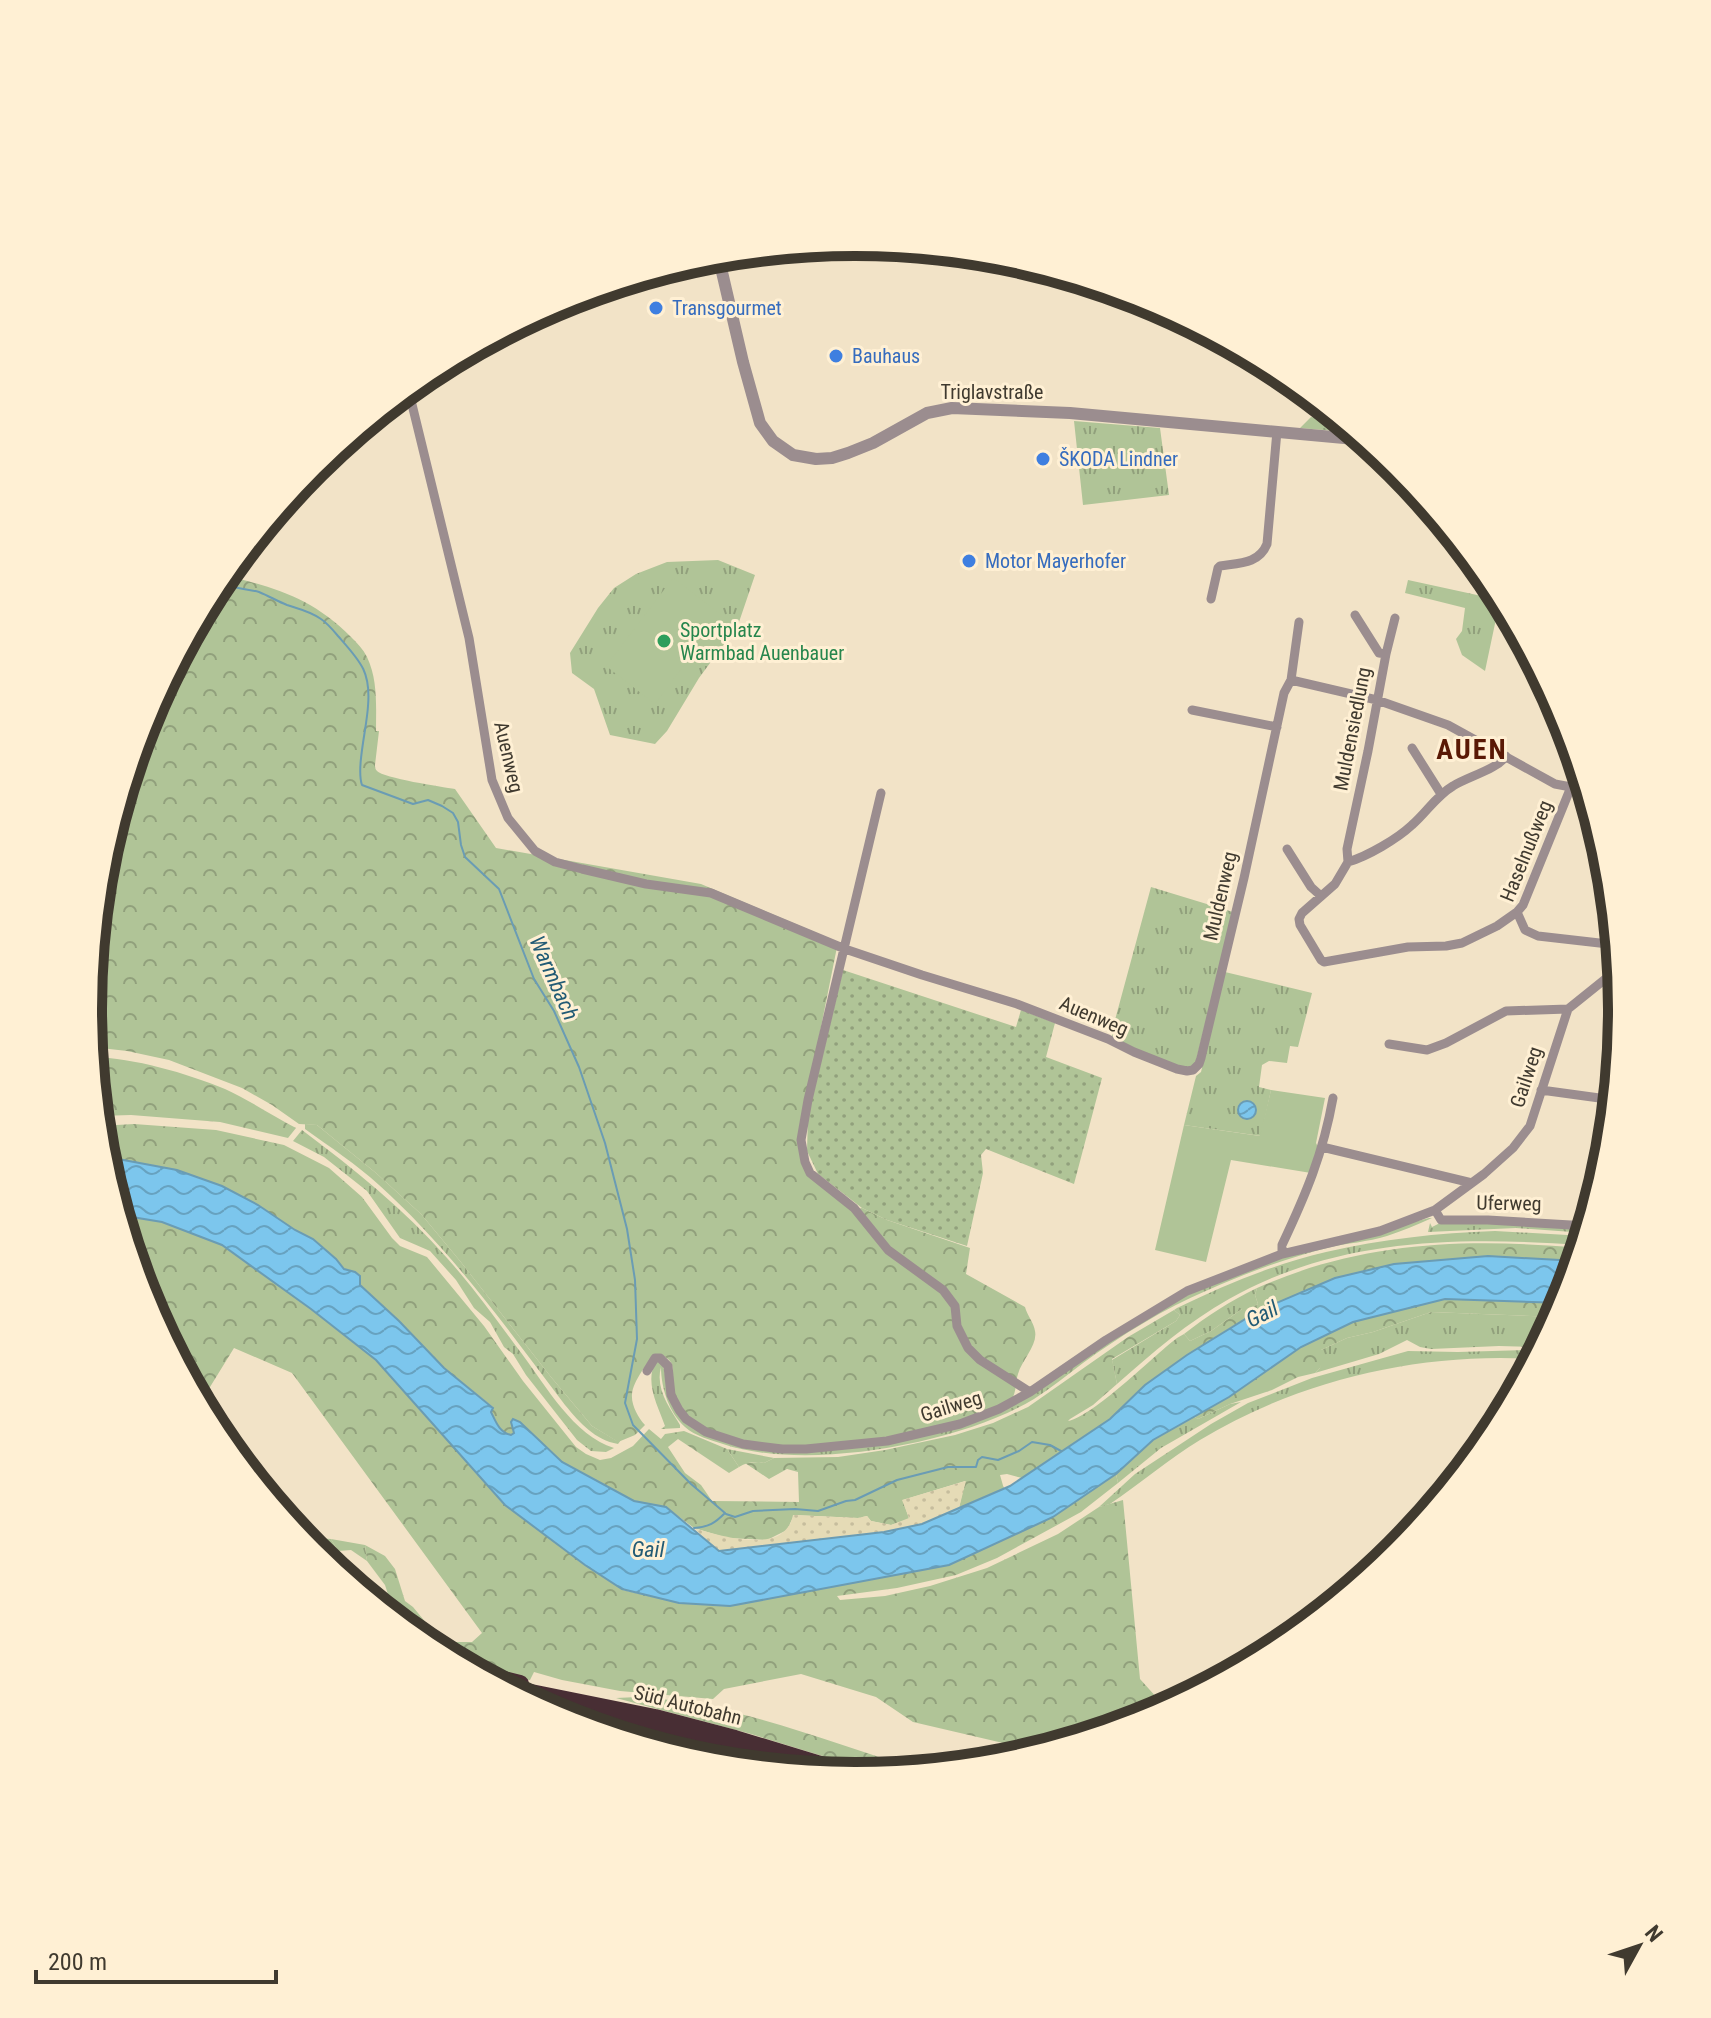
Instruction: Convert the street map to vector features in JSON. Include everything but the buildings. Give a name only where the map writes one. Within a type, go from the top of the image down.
[{"type":"highway","points":[[519,1684],[584,1703]]},
{"type":"highway","name":"Süd Autobahn","points":[[546,1696],[708,1732],[806,1761]]},
{"type":"highway","name":"Süd Autobahn","points":[[645,1733],[674,1740]]},
{"type":"street","name":"Triglavstraße","points":[[721,268],[760,423],[773,441],[793,455],[816,459],[840,456],[873,443],[927,413],[952,408],[1070,413],[1347,438]]},
{"type":"street","name":"Auenweg","points":[[411,401],[469,638],[492,780],[502,808],[535,851],[555,862],[646,884],[711,893],[845,949],[1017,1004],[1177,1069],[1193,1070]]},
{"type":"street","points":[[1211,599],[1220,566],[1257,559],[1267,544],[1277,431]]},
{"type":"street","name":"Muldensiedlung","points":[[1348,862],[1347,849],[1386,654],[1379,653],[1355,615]]},
{"type":"street","points":[[1386,654],[1395,618]]},
{"type":"street","name":"Muldenweg","points":[[1193,1070],[1201,1058],[1284,693],[1291,680],[1299,622]]},
{"type":"street","points":[[1291,680],[1377,700],[1448,725],[1555,784],[1575,787]]},
{"type":"street","points":[[1192,710],[1277,727]]},
{"type":"street","points":[[1412,748],[1441,794]]},
{"type":"street","points":[[1506,756],[1502,763],[1469,777],[1441,794],[1409,828],[1359,859],[1348,862],[1335,884],[1299,919],[1324,962],[1408,947],[1462,943],[1517,912]]},
{"type":"street","name":"Haselnußweg","points":[[1571,787],[1523,905],[1517,912],[1525,930],[1538,936],[1606,944]]},
{"type":"street","points":[[881,793],[808,1100],[801,1140],[805,1162],[810,1173],[854,1208],[888,1250],[943,1290],[955,1306],[957,1326],[968,1348],[980,1360],[1030,1392]]},
{"type":"street","points":[[1287,849],[1311,887],[1321,896]]},
{"type":"street","points":[[1389,1044],[1427,1050],[1506,1011],[1568,1009],[1608,977]]},
{"type":"street","name":"Gailweg","points":[[647,1371],[655,1358],[660,1358],[668,1366],[671,1395],[675,1403],[686,1419],[706,1432],[743,1444],[782,1449],[863,1444],[911,1437],[960,1424],[999,1409],[1187,1291],[1282,1254],[1380,1231],[1435,1210],[1513,1148],[1530,1126],[1568,1009]]},
{"type":"street","points":[[1541,1090],[1604,1099]]},
{"type":"street","points":[[1282,1254],[1282,1245],[1307,1192],[1322,1147],[1333,1098]]},
{"type":"street","points":[[1322,1147],[1472,1183]]},
{"type":"street","name":"Uferweg","points":[[1435,1210],[1441,1220],[1577,1225]]},
{"type":"green space","points":[[1311,417],[1324,419],[1339,431],[1300,428]]},
{"type":"green space","points":[[1074,421],[1160,428],[1169,495],[1083,505]]},
{"type":"green space","points":[[718,560],[755,575],[738,625],[699,678],[667,731],[655,744],[610,735],[594,689],[572,673],[570,653],[614,588],[636,574],[667,562]]},
{"type":"green space","name":"Sportplatz Warmbad Auenbauer","points":[[673,578],[722,615],[655,704],[606,666]]},
{"type":"green space","points":[[237,579],[292,596],[322,613],[353,639],[367,657],[375,684],[376,731],[379,731],[376,770],[401,779],[455,789],[496,848],[701,884],[838,942],[798,1142],[803,1165],[852,1210],[862,1208],[887,1220],[970,1248],[966,1274],[1025,1307],[1034,1328],[1032,1347],[1018,1374],[1012,1399],[980,1413],[898,1435],[823,1445],[785,1446],[750,1443],[718,1434],[691,1420],[674,1392],[671,1363],[657,1354],[642,1372],[632,1394],[636,1411],[645,1425],[635,1435],[618,1442],[592,1426],[421,1214],[317,1125],[299,1124],[242,1088],[169,1060],[104,1048],[104,960],[116,862],[142,767],[159,721],[203,632]]},
{"type":"green space","points":[[1408,580],[1486,597],[1497,614],[1485,671],[1462,655],[1456,639],[1462,631],[1465,608],[1405,593]]},
{"type":"green space","points":[[1151,887],[1233,912],[1195,1065],[1186,1068],[1138,1052],[1112,1036]]},
{"type":"green space","points":[[843,970],[1016,1027],[1021,1010],[1055,1023],[1046,1057],[1102,1078],[1074,1184],[986,1149],[981,1155],[983,1173],[967,1246],[887,1220],[862,1208],[818,1174],[807,1151],[808,1116]]},
{"type":"green space","points":[[1225,972],[1312,993],[1298,1047],[1290,1046],[1287,1063],[1269,1061],[1262,1065],[1259,1087],[1271,1090],[1261,1136],[1184,1125],[1196,1076],[1201,1072]]},
{"type":"green space","points":[[104,1058],[142,1063],[194,1077],[234,1093],[296,1128],[288,1138],[220,1122],[109,1116]]},
{"type":"green space","points":[[1271,1090],[1325,1098],[1316,1143],[1319,1149],[1311,1173],[1231,1160],[1206,1262],[1155,1250],[1184,1125],[1260,1136]]},
{"type":"green space","points":[[305,1124],[317,1125],[421,1214],[592,1426],[617,1441],[621,1440],[618,1444],[602,1439],[582,1424],[477,1290],[430,1236],[379,1185],[305,1129]]},
{"type":"green space","points":[[111,1125],[216,1130],[284,1145],[329,1168],[362,1197],[400,1246],[427,1257],[576,1447],[600,1460],[611,1458],[633,1446],[649,1429],[661,1439],[665,1434],[684,1431],[727,1449],[739,1467],[729,1473],[678,1439],[668,1447],[685,1473],[701,1485],[712,1501],[799,1502],[798,1472],[787,1469],[769,1479],[745,1463],[764,1463],[774,1458],[838,1457],[885,1450],[955,1435],[993,1423],[1028,1407],[1128,1337],[1174,1310],[1180,1315],[1176,1321],[1112,1359],[1117,1384],[1068,1421],[1079,1417],[1107,1398],[1177,1338],[1184,1334],[1190,1341],[1211,1331],[1242,1309],[1258,1304],[1255,1295],[1257,1288],[1297,1272],[1376,1252],[1416,1247],[1497,1243],[1570,1247],[1566,1260],[1488,1256],[1394,1264],[1236,1324],[1145,1385],[1110,1419],[1022,1478],[1000,1475],[1004,1489],[959,1508],[965,1481],[903,1500],[909,1519],[891,1525],[871,1521],[867,1516],[794,1515],[787,1530],[767,1540],[727,1538],[694,1528],[666,1507],[634,1501],[562,1462],[520,1422],[511,1422],[514,1433],[511,1435],[504,1431],[491,1412],[493,1407],[444,1368],[359,1284],[360,1276],[344,1269],[313,1239],[177,1170],[117,1159]]},
{"type":"green space","points":[[302,1130],[378,1190],[431,1240],[476,1293],[562,1408],[586,1433],[614,1448],[606,1452],[591,1451],[577,1440],[513,1354],[504,1347],[490,1322],[474,1308],[456,1280],[430,1251],[400,1238],[367,1191],[324,1157],[293,1141]]},
{"type":"green space","points":[[132,1217],[162,1222],[222,1245],[311,1309],[376,1360],[505,1505],[623,1590],[679,1603],[800,1593],[949,1565],[1053,1517],[1116,1474],[1118,1483],[1081,1512],[997,1558],[956,1575],[897,1588],[837,1596],[840,1600],[885,1596],[987,1568],[1058,1534],[1099,1507],[1123,1500],[1140,1679],[1158,1699],[1098,1723],[1014,1746],[913,1722],[876,1697],[801,1674],[724,1689],[713,1699],[620,1691],[534,1672],[530,1680],[506,1676],[437,1636],[390,1602],[385,1585],[367,1561],[365,1545],[385,1556],[395,1569],[405,1601],[432,1630],[455,1642],[472,1642],[482,1633],[292,1373],[234,1348],[210,1387],[203,1386],[159,1297]]},
{"type":"green space","points":[[1432,1218],[1387,1236],[1282,1261],[1208,1290],[1175,1305],[1128,1333],[1034,1399],[966,1429],[882,1449],[796,1455],[757,1452],[723,1444],[693,1433],[674,1415],[680,1428],[661,1429],[665,1426],[651,1377],[656,1361],[661,1362],[664,1369],[668,1392],[998,1412],[1169,1304],[1278,1258]],"holes":[[[661,1367],[662,1383],[674,1415],[660,1383]]]},
{"type":"green space","points":[[1430,1223],[1432,1227],[1438,1224],[1483,1223],[1576,1227],[1575,1232],[1516,1228],[1428,1232]]},
{"type":"green space","points":[[1495,1231],[1574,1235],[1571,1244],[1446,1242],[1401,1246],[1313,1263],[1271,1279],[1214,1308],[1171,1338],[1117,1384],[1112,1360],[1176,1321],[1180,1315],[1174,1310],[1177,1308],[1232,1283],[1307,1257],[1347,1247],[1452,1233]]},
{"type":"green space","points":[[1257,1288],[1255,1295],[1258,1304],[1242,1309],[1211,1331],[1190,1341],[1184,1334],[1219,1309]]},
{"type":"green space","points":[[1445,1299],[1549,1303],[1543,1316],[1431,1312],[1347,1338],[1321,1350],[1322,1362],[1315,1373],[1298,1377],[1198,1419],[1193,1416],[1229,1397],[1301,1347],[1353,1322]]},
{"type":"green space","points":[[1431,1312],[1543,1316],[1529,1347],[1431,1349],[1407,1340],[1379,1354],[1315,1373],[1320,1368],[1321,1350],[1347,1338]]},
{"type":"green space","points":[[1527,1350],[1522,1359],[1448,1360],[1362,1374],[1278,1401],[1200,1440],[1110,1504],[1099,1507],[1135,1474],[1248,1403],[1312,1378],[1408,1351]]},
{"type":"green space","points":[[1241,1402],[1161,1448],[1118,1483],[1116,1474],[1153,1440],[1193,1416],[1198,1419]]},
{"type":"green space","points":[[727,1449],[774,1458],[739,1467]]},
{"type":"green space","points":[[319,1538],[331,1539],[338,1551],[337,1555]]},
{"type":"green space","points":[[331,1539],[365,1545],[367,1561],[351,1550],[338,1551]]},
{"type":"green space","points":[[616,1698],[674,1701],[746,1715],[893,1761],[841,1762]]},
{"type":"sand","points":[[966,1481],[959,1508],[922,1524],[884,1532],[719,1551],[694,1528],[744,1540],[757,1540],[780,1535],[789,1526],[793,1515],[867,1516],[871,1521],[891,1525],[909,1518],[902,1500]]},
{"type":"water","points":[[1247,1101],[1256,1110],[1247,1119],[1238,1110]]},
{"type":"water","name":"Gail","points":[[117,1159],[177,1170],[222,1186],[313,1239],[344,1269],[360,1276],[360,1285],[444,1368],[493,1408],[491,1412],[504,1432],[514,1433],[513,1419],[520,1422],[562,1462],[634,1501],[666,1507],[719,1551],[884,1532],[922,1524],[1010,1486],[1110,1419],[1145,1385],[1187,1355],[1260,1310],[1335,1278],[1394,1264],[1488,1256],[1566,1260],[1549,1303],[1445,1299],[1353,1322],[1301,1347],[1229,1397],[1153,1440],[1116,1474],[1053,1517],[949,1565],[730,1606],[679,1603],[622,1589],[585,1565],[505,1505],[376,1360],[222,1245],[162,1222],[132,1217]]},
{"type":"waterway","name":"Warmbach","points":[[232,586],[259,592],[309,612],[332,629],[358,660],[368,684],[360,768],[362,785],[413,804],[428,800],[453,813],[458,822],[465,857],[499,889],[534,979],[554,1011],[579,1067],[605,1143],[627,1229],[635,1280],[637,1339],[625,1403],[633,1425],[691,1484],[725,1513],[711,1524],[694,1528]]},
{"type":"waterway","name":"Warmbach","points":[[726,1514],[735,1517],[753,1511],[818,1511],[855,1500],[897,1480],[948,1467],[976,1467],[982,1457],[998,1460],[1032,1442],[1050,1445],[1061,1451]]},
{"type":"place","name":"Transgourmet","points":[[656,308]]},
{"type":"place","name":"Bauhaus","points":[[836,356]]},
{"type":"place","name":"ŠKODA Lindner","points":[[1043,459]]},
{"type":"place","name":"Motor Mayerhofer","points":[[969,561]]},
{"type":"place","name":"Sportplatz Warmbad Auenbauer","points":[[664,641]]},
{"type":"district","name":"AUEN","points":[[1472,749]]}]
